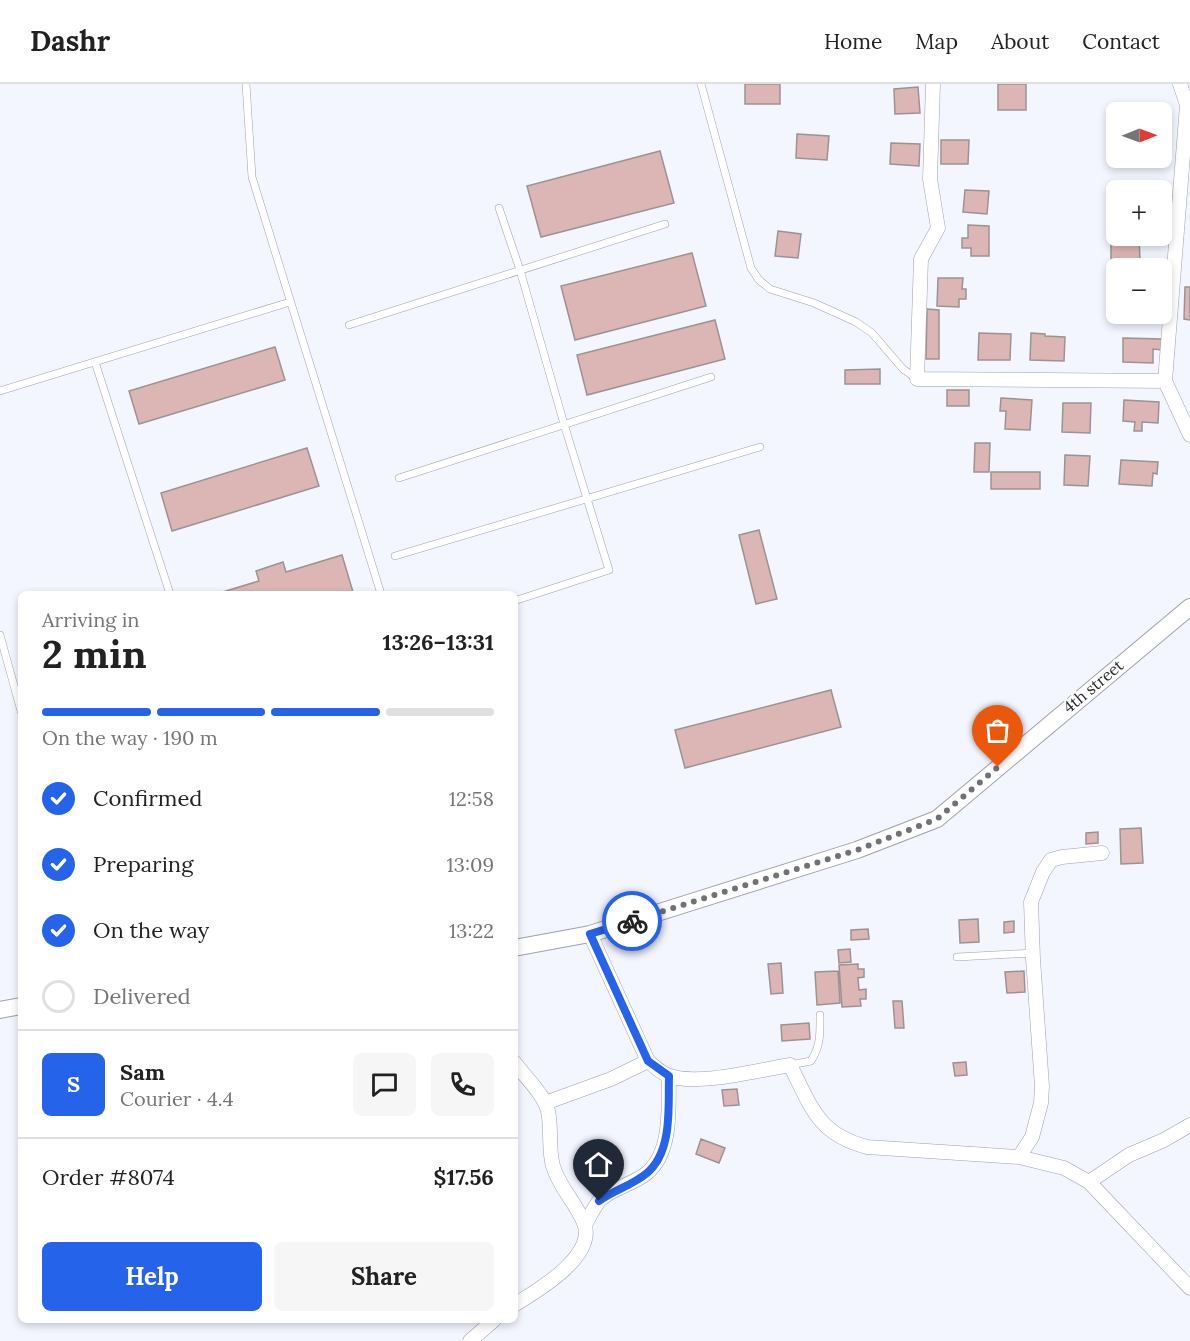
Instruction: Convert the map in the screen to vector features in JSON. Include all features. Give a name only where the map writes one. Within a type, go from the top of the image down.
[{"type":"street","points":[[933,84],[930,179],[938,228],[921,260],[917,379],[1165,381]]},
{"type":"street","points":[[1180,84],[1188,104],[1165,381],[1190,435]]},
{"type":"street","name":"4th street","points":[[518,947],[590,934],[857,850],[937,819],[1190,607]]},
{"type":"street","points":[[1019,1157],[1032,1137],[1041,1103],[1042,1086],[1031,903],[1043,872],[1051,860],[1102,853]]},
{"type":"street","points":[[590,934],[648,1061],[669,1076],[682,1079],[703,1079],[790,1065],[817,1117],[832,1133],[850,1142],[867,1147],[1019,1157],[1064,1168],[1089,1182],[1190,1288]]},
{"type":"street","points":[[0,1011],[18,1007]]},
{"type":"street","points":[[545,1103],[611,1079],[648,1061]]},
{"type":"street","points":[[518,1067],[545,1103],[548,1112],[552,1164],[585,1225],[582,1249],[574,1260],[538,1290],[518,1302]]},
{"type":"street","points":[[585,1225],[599,1201],[648,1172],[660,1156],[664,1145],[669,1076]]},
{"type":"street","points":[[1089,1182],[1129,1155],[1164,1140],[1190,1125]]},
{"type":"street","points":[[470,1341],[491,1323]]},
{"type":"lane","points":[[246,84],[252,177],[380,591]]},
{"type":"lane","points":[[701,84],[751,268],[759,280],[770,289],[814,303],[856,322],[872,333],[903,369],[917,379]]},
{"type":"lane","points":[[499,208],[520,270],[609,570],[518,600]]},
{"type":"lane","points":[[349,325],[665,224]]},
{"type":"lane","points":[[0,391],[290,302]]},
{"type":"lane","points":[[95,362],[169,591]]},
{"type":"lane","points":[[399,478],[711,376]]},
{"type":"lane","points":[[395,556],[760,447]]},
{"type":"lane","points":[[0,635],[18,701]]},
{"type":"lane","points":[[957,957],[1033,953]]},
{"type":"lane","points":[[790,1065],[811,1060],[816,1053],[820,1042],[820,1015]]},
{"type":"building","points":[[745,84],[780,84],[780,104],[745,104]]},
{"type":"building","points":[[998,84],[1026,84],[1026,110],[998,110]]},
{"type":"building","points":[[918,87],[920,113],[895,114],[894,89]]},
{"type":"building","points":[[797,134],[829,136],[827,160],[796,158]]},
{"type":"building","points":[[941,140],[969,140],[968,164],[941,164]]},
{"type":"building","points":[[891,143],[920,144],[919,166],[890,164]]},
{"type":"building","points":[[660,151],[674,203],[541,237],[527,186]]},
{"type":"building","points":[[965,190],[989,191],[987,214],[963,212]]},
{"type":"building","points":[[968,225],[989,226],[989,256],[971,256],[971,248],[962,248],[962,238],[968,238]]},
{"type":"building","points":[[778,231],[801,234],[798,258],[775,256]]},
{"type":"building","points":[[1111,246],[1139,246],[1140,258],[1111,258]]},
{"type":"building","points":[[692,253],[706,306],[575,340],[561,286]]},
{"type":"building","points":[[938,278],[963,278],[962,289],[966,289],[966,299],[959,299],[959,307],[937,306]]},
{"type":"building","points":[[1185,287],[1190,287],[1190,320],[1184,319]]},
{"type":"building","points":[[927,309],[939,310],[939,359],[926,359]]},
{"type":"building","points":[[715,320],[725,359],[587,395],[577,355]]},
{"type":"building","points":[[979,333],[1011,334],[1010,360],[978,360]]},
{"type":"building","points":[[1031,333],[1065,337],[1064,361],[1030,360]]},
{"type":"building","points":[[1123,338],[1162,339],[1162,350],[1153,349],[1153,363],[1123,362]]},
{"type":"building","points":[[275,347],[285,380],[139,424],[129,391]]},
{"type":"building","points":[[880,369],[880,384],[845,384],[845,370]]},
{"type":"building","points":[[947,390],[969,390],[969,406],[947,406]]},
{"type":"building","points":[[1001,398],[1032,400],[1030,430],[1005,429],[1006,411],[1000,411]]},
{"type":"building","points":[[1124,400],[1159,402],[1158,423],[1142,422],[1142,431],[1134,431],[1135,422],[1123,421]]},
{"type":"building","points":[[1063,403],[1091,403],[1090,433],[1062,432]]},
{"type":"building","points":[[975,443],[990,443],[989,472],[974,472]]},
{"type":"building","points":[[307,448],[319,486],[172,531],[161,493]]},
{"type":"building","points":[[1065,455],[1090,456],[1088,486],[1064,485]]},
{"type":"building","points":[[1121,460],[1158,462],[1157,474],[1153,473],[1152,486],[1119,484]]},
{"type":"building","points":[[991,472],[1040,472],[1040,489],[991,489]]},
{"type":"building","points":[[759,530],[777,599],[756,604],[739,535]]},
{"type":"building","points":[[342,555],[353,591],[226,591],[259,581],[256,571],[283,562],[286,572]]},
{"type":"building","points":[[831,690],[841,727],[685,768],[675,730]]},
{"type":"building","points":[[1141,828],[1143,863],[1121,864],[1120,829]]},
{"type":"building","points":[[1098,832],[1098,843],[1086,844],[1086,833]]},
{"type":"building","points":[[978,919],[979,942],[960,943],[959,920]]},
{"type":"building","points":[[1014,921],[1014,932],[1004,933],[1004,922]]},
{"type":"building","points":[[868,929],[869,939],[851,940],[851,930]]},
{"type":"building","points":[[850,949],[851,962],[839,963],[838,950]]},
{"type":"building","points":[[781,963],[783,993],[771,994],[768,964]]},
{"type":"building","points":[[858,964],[858,969],[864,969],[864,977],[858,978],[859,990],[866,989],[866,999],[860,999],[861,1006],[842,1007],[839,965]]},
{"type":"building","points":[[838,971],[840,1003],[817,1005],[815,972]]},
{"type":"building","points":[[1024,971],[1025,992],[1007,993],[1005,972]]},
{"type":"building","points":[[893,1001],[902,1001],[904,1028],[895,1028]]},
{"type":"building","points":[[809,1023],[810,1039],[782,1041],[781,1025]]},
{"type":"building","points":[[966,1062],[967,1075],[955,1076],[953,1063]]},
{"type":"building","points":[[737,1089],[739,1105],[724,1106],[722,1090]]},
{"type":"building","points":[[701,1139],[725,1148],[719,1163],[696,1154]]},
{"type":"way so far","points":[[632,921],[857,850],[937,819],[998,767]]},
{"type":"route","points":[[599,1201],[648,1172],[656,1163],[664,1145],[669,1076],[648,1061],[590,934],[632,921]]}]
